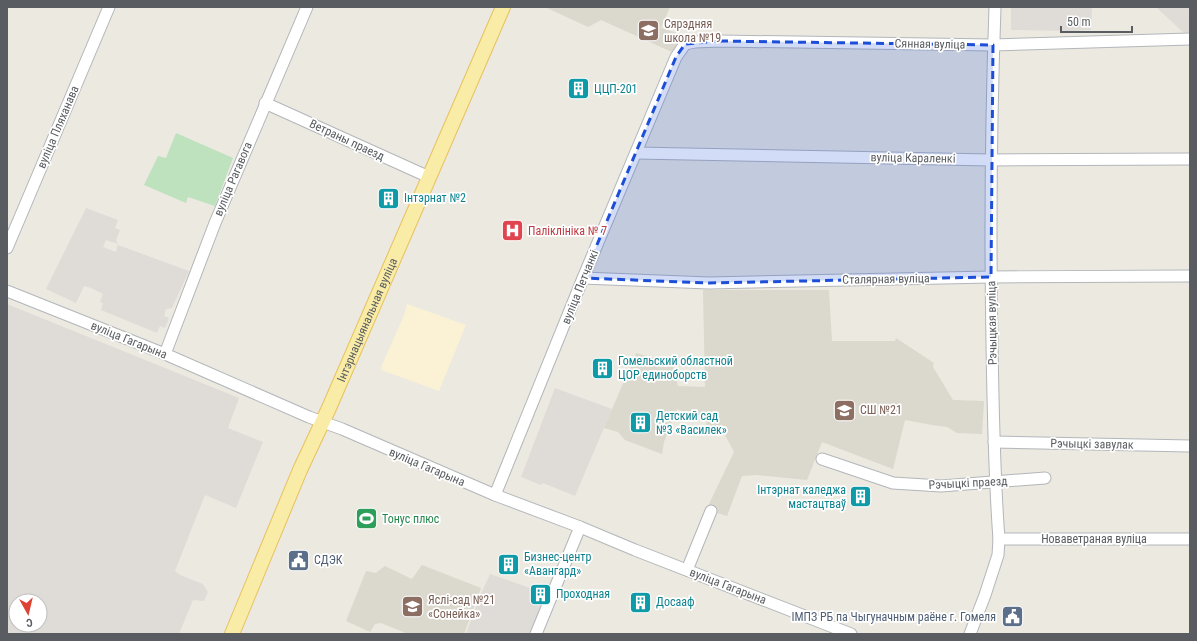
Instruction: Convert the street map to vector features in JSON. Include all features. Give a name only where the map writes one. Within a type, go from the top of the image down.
[{"type":"main road","name":"Інтэрнацыянальная вуліца","points":[[232,634],[322,422],[503,7]]},
{"type":"street","name":"вуліца Пляханава","points":[[7,248],[109,7]]},
{"type":"street","name":"вуліца Рагавога","points":[[165,354],[215,223],[307,7]]},
{"type":"street","name":"Рэчыцкая вуліца","points":[[970,634],[998,554],[999,539],[995,482],[991,276],[991,160],[995,7]]},
{"type":"street","name":"Сянная вуліца","points":[[676,57],[685,44],[701,41],[994,45],[1190,39]]},
{"type":"street","name":"вуліца Петчанкі","points":[[495,495],[583,278],[676,57]]},
{"type":"street","name":"Ветраны праезд","points":[[265,103],[429,177]]},
{"type":"street","name":"вуліца Караленкі","points":[[636,152],[991,160],[1190,159]]},
{"type":"street","name":"Сталярная вуліца","points":[[583,278],[709,283],[991,276],[1190,276]]},
{"type":"street","name":"вуліца Гагарына","points":[[7,291],[165,354],[495,495],[851,634]]},
{"type":"street","name":"Рэчыцкі завулак","points":[[994,442],[1190,446]]},
{"type":"street","name":"Рэчыцкі праезд","points":[[822,459],[893,483],[941,486],[1046,478]]},
{"type":"street","points":[[687,570],[711,511]]},
{"type":"street","points":[[536,634],[580,527]]},
{"type":"street","name":"Новаветраная вуліца","points":[[999,539],[1190,539]]},
{"type":"highlighted area","points":[[720,41],[993,45],[991,277],[709,283],[583,278],[676,57],[685,44]]},
{"type":"shaded area","name":"Сярэдняя школа №19","points":[[545,7],[670,7],[661,28],[680,34],[674,53],[601,20],[588,27]]},
{"type":"shaded area","points":[[1011,7],[1092,7],[1091,30],[1011,30]]},
{"type":"shaded area","points":[[1156,7],[1187,7],[1190,10],[1190,32],[1184,33]]},
{"type":"shaded area","points":[[86,208],[118,220],[115,228],[120,230],[116,240],[118,244],[106,240],[103,247],[116,252],[118,245],[189,271],[172,308],[166,309],[164,316],[169,318],[165,328],[160,326],[157,333],[101,310],[103,303],[100,302],[103,294],[91,288],[84,286],[76,303],[46,289]]},
{"type":"shaded area","name":"СШ №21","points":[[703,290],[829,290],[832,341],[895,341],[896,338],[934,363],[933,367],[953,400],[984,401],[982,434],[957,433],[947,427],[905,420],[893,469],[822,442],[807,480],[757,475],[742,476],[727,516],[711,511],[708,506],[734,452],[725,435],[707,430],[706,421],[677,409],[664,442],[662,454],[625,440],[618,432],[604,428],[636,353],[672,363],[678,386],[705,387]]},
{"type":"shaded area","points":[[7,304],[239,398],[228,428],[263,442],[236,508],[205,495],[175,571],[180,575],[203,584],[208,592],[204,601],[193,600],[179,634],[7,634]]},
{"type":"shaded area","points":[[407,304],[466,325],[439,391],[381,370],[404,315]]},
{"type":"shaded area","points":[[555,388],[612,409],[575,496],[543,483],[541,485],[521,477]]},
{"type":"shaded area","name":"Яслі-сад №21 «Сонейка»","points":[[422,565],[481,588],[464,634],[408,634],[381,623],[375,624],[370,632],[346,621],[366,571],[376,573],[385,566],[412,579]]},
{"type":"shaded area","points":[[490,574],[547,594],[532,634],[466,634]]},
{"type":"green space","points":[[176,133],[233,158],[215,206],[188,197],[186,203],[144,185],[158,156],[166,158]]},
{"type":"place","name":"Сярэдняя школа №19","points":[[648,31]]},
{"type":"place","name":"ЦЦП-201","points":[[578,89]]},
{"type":"place","name":"Інтэрнат №2","points":[[389,198]]},
{"type":"place","name":"Паліклініка № 7","points":[[512,231]]},
{"type":"place","name":"Гомельский областной ЦОР единоборств","points":[[603,368]]},
{"type":"place","name":"СШ №21","points":[[845,410]]},
{"type":"place","name":"Детский сад №3 «Василек»","points":[[640,423]]},
{"type":"place","name":"Інтэрнат каледжа мастацтваў","points":[[861,497]]},
{"type":"place","name":"Тонус плюс","points":[[367,519]]},
{"type":"place","name":"СДЭК","points":[[299,560]]},
{"type":"place","name":"Бизнес-центр «Авангард»","points":[[509,564]]},
{"type":"place","name":"Проходная","points":[[541,594]]},
{"type":"place","name":"Досааф","points":[[640,602]]},
{"type":"place","name":"Яслі-сад №21 «Сонейка»","points":[[413,607]]},
{"type":"place","name":"ІМПЗ РБ па Чыгуначным раёне г. Гомеля","points":[[1012,617]]}]
